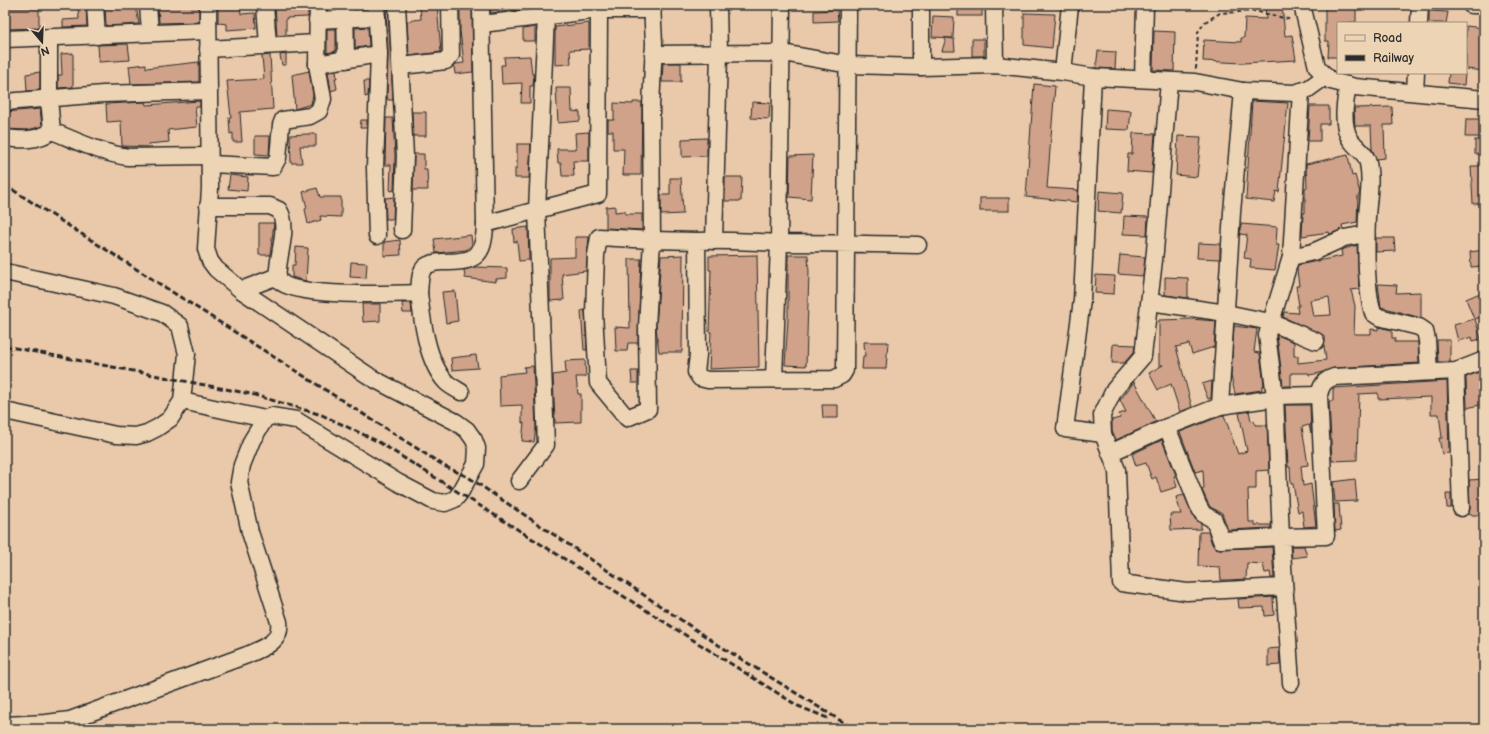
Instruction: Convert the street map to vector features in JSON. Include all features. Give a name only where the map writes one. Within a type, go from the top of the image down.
[{"type":"street","points":[[95,5],[97,36]]},
{"type":"street","points":[[148,5],[150,32]]},
{"type":"street","points":[[5,725],[70,720],[247,655],[271,644],[277,637],[280,629],[279,622],[250,532],[239,482],[242,465],[249,446],[265,419],[271,416],[296,420],[399,483],[433,501],[445,503],[455,498],[476,464],[477,448],[474,440],[467,430],[456,422],[372,378],[241,290],[216,269],[210,261],[206,249],[210,188],[207,31],[208,5]]},
{"type":"street","points":[[265,5],[268,45]]},
{"type":"street","points":[[397,5],[405,156],[402,230]]},
{"type":"street","points":[[401,66],[446,61],[451,55],[450,5]]},
{"type":"street","points":[[461,392],[446,382],[430,352],[423,327],[419,294],[421,274],[424,267],[431,263],[459,263],[472,259],[476,256],[485,242],[481,5]]},
{"type":"street","points":[[714,241],[719,53],[718,5]]},
{"type":"street","points":[[774,379],[779,243],[783,53],[782,5]]},
{"type":"street","points":[[697,242],[698,355],[696,372],[700,378],[708,380],[834,379],[842,375],[845,370],[845,243],[849,65],[848,5]]},
{"type":"street","points":[[920,67],[921,5]]},
{"type":"street","points":[[994,5],[995,65]]},
{"type":"street","points":[[1063,72],[1070,5]]},
{"type":"street","points":[[1143,78],[1145,5]]},
{"type":"street","points":[[1302,5],[1316,66],[1330,81],[1348,85],[1484,99]]},
{"type":"street","points":[[1419,22],[1420,5]]},
{"type":"street","points":[[1471,5],[1484,5]]},
{"type":"street","points":[[482,24],[599,10],[652,8],[652,240],[647,327],[648,408],[627,418],[598,383],[594,313],[596,255],[599,237],[652,240],[697,242],[714,241],[918,245]]},
{"type":"street","points":[[485,224],[598,194],[599,10]]},
{"type":"street","points":[[5,138],[24,140],[36,139],[52,131],[91,147],[116,155],[128,157],[209,160],[269,168],[275,165],[278,158],[281,125],[283,120],[315,114],[322,106],[323,99],[317,64],[317,13],[377,11],[379,54],[375,168],[378,236]]},
{"type":"street","points":[[346,12],[346,60]]},
{"type":"street","points":[[519,481],[546,445],[537,210],[546,17]]},
{"type":"street","points":[[5,40],[150,32],[207,31]]},
{"type":"street","points":[[49,38],[49,99],[52,131]]},
{"type":"street","points":[[208,49],[316,43]]},
{"type":"street","points":[[653,54],[783,53],[849,65],[920,67],[995,65],[1063,72],[1093,77],[1143,78],[1195,82],[1244,91],[1295,93],[1308,89],[1326,76]]},
{"type":"street","points":[[317,64],[379,54]]},
{"type":"street","points":[[1415,92],[1416,74]]},
{"type":"street","points":[[1093,77],[1082,300],[1065,429],[1103,434]]},
{"type":"street","points":[[1169,81],[1150,302],[1143,356],[1114,390],[1102,415],[1103,434],[1117,470],[1121,583],[1187,592],[1284,587]]},
{"type":"street","points":[[1348,85],[1345,103],[1345,124],[1350,139],[1364,152],[1369,169],[1366,234],[1370,302],[1373,314],[1402,324],[1419,327],[1425,331],[1428,340],[1429,372]]},
{"type":"street","points":[[5,102],[102,94],[209,91]]},
{"type":"street","points":[[1220,406],[1232,212],[1244,91]]},
{"type":"street","points":[[1290,683],[1281,537],[1275,396],[1267,335],[1290,257],[1301,91]]},
{"type":"street","points":[[208,206],[270,206],[279,210],[283,215],[278,276],[280,281],[291,288],[372,294],[419,294]]},
{"type":"street","points":[[1290,257],[1313,252],[1344,238],[1366,234]]},
{"type":"street","points":[[5,272],[114,296],[162,313],[180,326],[186,343],[187,366],[182,401],[170,419],[158,428],[136,436],[116,435],[5,411]]},
{"type":"street","points":[[241,290],[278,276]]},
{"type":"street","points":[[1150,302],[1226,313],[1270,322],[1316,341]]},
{"type":"street","points":[[1166,427],[1198,505],[1203,514],[1214,520],[1221,540],[1326,536],[1319,395],[1321,387],[1327,379],[1334,377],[1456,370],[1484,360]]},
{"type":"street","points":[[1456,370],[1461,508]]},
{"type":"street","points":[[1110,453],[1166,427],[1220,406],[1268,399],[1275,396],[1319,395]]},
{"type":"street","points":[[182,401],[265,419]]},
{"type":"path","points":[[1195,82],[1198,32],[1205,22],[1220,13],[1254,11],[1281,18],[1306,22]]},
{"type":"building","points":[[78,5],[86,5],[87,26],[63,27],[63,20],[79,19]]},
{"type":"building","points":[[105,5],[136,5],[139,24],[106,26]]},
{"type":"building","points":[[158,5],[199,5],[199,22],[159,23]]},
{"type":"building","points":[[240,5],[241,14],[255,13],[256,28],[227,30],[227,24],[218,23],[218,6]]},
{"type":"building","points":[[275,5],[308,5],[308,17],[286,18],[286,35],[277,36]]},
{"type":"building","points":[[354,5],[367,5],[367,8],[355,9]]},
{"type":"building","points":[[420,5],[437,5],[441,52],[409,56],[407,21],[421,19]]},
{"type":"building","points":[[460,5],[470,5],[472,7],[473,72],[455,74],[454,66],[456,64],[464,63],[460,31]]},
{"type":"building","points":[[490,5],[520,5],[520,10],[491,13]]},
{"type":"building","points":[[958,5],[982,5],[982,16],[958,16]]},
{"type":"building","points":[[1265,5],[1282,5],[1285,36],[1292,35],[1296,60],[1243,63],[1203,61],[1204,40],[1241,42],[1241,38],[1244,38],[1245,18],[1266,19]]},
{"type":"building","points":[[386,6],[388,6],[393,100],[388,100],[387,96],[388,53]]},
{"type":"building","points":[[1325,7],[1356,7],[1356,22],[1337,22],[1337,57],[1328,57],[1329,41],[1325,41]]},
{"type":"building","points":[[5,8],[39,8],[39,28],[5,29]]},
{"type":"building","points":[[837,10],[838,21],[814,22],[814,11]]},
{"type":"building","points":[[1429,11],[1448,12],[1446,22],[1429,22]]},
{"type":"building","points":[[1024,13],[1055,14],[1052,48],[1024,45]]},
{"type":"building","points":[[933,16],[954,17],[953,38],[932,37]]},
{"type":"building","points":[[589,23],[589,49],[570,50],[571,64],[555,65],[555,27]]},
{"type":"building","points":[[1467,26],[1484,28],[1484,71],[1467,69]]},
{"type":"building","points":[[368,27],[369,46],[355,48],[355,28]]},
{"type":"building","points":[[535,27],[535,41],[523,41],[523,29]]},
{"type":"building","points":[[327,29],[336,29],[336,51],[327,53]]},
{"type":"building","points":[[1154,31],[1175,32],[1174,71],[1153,70]]},
{"type":"building","points":[[946,38],[954,39],[955,51],[942,51]]},
{"type":"building","points":[[972,39],[984,39],[984,56],[972,56]]},
{"type":"building","points":[[128,44],[130,60],[99,62],[98,45]]},
{"type":"building","points":[[1098,51],[1116,52],[1115,69],[1096,68]]},
{"type":"building","points":[[73,53],[73,87],[58,88],[58,75],[62,75],[61,54]]},
{"type":"building","points":[[286,54],[286,65],[282,65],[280,55]]},
{"type":"building","points":[[270,55],[273,109],[240,112],[242,142],[233,142],[233,133],[230,134],[229,117],[231,117],[227,81],[264,79],[262,56]]},
{"type":"building","points":[[530,56],[532,74],[534,74],[533,86],[530,86],[530,103],[521,103],[522,83],[502,84],[501,65],[505,65],[504,57]]},
{"type":"building","points":[[199,62],[199,82],[131,84],[129,66],[146,64],[146,68]]},
{"type":"building","points":[[663,63],[681,63],[681,82],[662,82]]},
{"type":"building","points":[[309,71],[313,95],[311,104],[295,109],[292,75]]},
{"type":"building","points":[[336,71],[337,78],[335,78],[337,89],[331,91],[328,72]]},
{"type":"building","points":[[40,72],[40,90],[27,91],[26,74]]},
{"type":"building","points":[[1449,74],[1465,74],[1464,85],[1448,83]]},
{"type":"building","points":[[364,81],[369,81],[368,96],[365,97]]},
{"type":"building","points":[[1034,84],[1055,86],[1047,188],[1078,190],[1077,202],[1026,197]]},
{"type":"building","points":[[556,88],[571,88],[572,111],[580,112],[580,121],[558,123]]},
{"type":"building","points":[[200,101],[200,107],[195,107],[197,127],[168,130],[169,142],[148,144],[149,147],[122,146],[121,121],[107,122],[106,104],[145,102],[146,105]]},
{"type":"building","points":[[1252,101],[1288,103],[1279,192],[1276,191],[1274,202],[1246,199]]},
{"type":"building","points":[[633,102],[642,102],[641,175],[623,175],[624,149],[613,149],[613,131],[608,131],[608,120],[614,120],[614,103],[633,104]]},
{"type":"building","points":[[752,102],[770,103],[769,119],[751,118]]},
{"type":"building","points":[[1310,106],[1329,106],[1329,124],[1320,124],[1320,141],[1308,141]]},
{"type":"building","points":[[1392,107],[1393,125],[1384,125],[1385,158],[1376,159],[1372,149],[1371,126],[1355,126],[1354,108]]},
{"type":"building","points":[[40,109],[42,126],[28,130],[5,129],[5,112]]},
{"type":"building","points":[[1106,109],[1131,111],[1129,130],[1105,129]]},
{"type":"building","points":[[412,112],[426,112],[426,136],[413,136]]},
{"type":"building","points":[[386,118],[393,118],[395,156],[394,190],[390,191],[391,165],[385,165]]},
{"type":"building","points":[[1466,119],[1482,119],[1481,137],[1465,137]]},
{"type":"building","points":[[361,120],[367,120],[367,128],[360,128]]},
{"type":"building","points":[[589,132],[589,161],[573,161],[574,176],[562,176],[561,163],[558,163],[557,149],[576,149],[575,133]]},
{"type":"building","points":[[1133,133],[1155,134],[1152,173],[1127,171],[1128,154],[1132,154]]},
{"type":"building","points":[[316,134],[316,146],[300,146],[302,163],[291,163],[290,135]]},
{"type":"building","points":[[255,136],[270,136],[269,155],[255,154]]},
{"type":"building","points":[[1178,136],[1201,137],[1197,177],[1176,175]]},
{"type":"building","points":[[707,138],[707,156],[682,157],[682,139]]},
{"type":"building","points":[[1475,140],[1484,140],[1484,154],[1475,154]]},
{"type":"building","points":[[517,144],[531,144],[529,178],[515,178],[515,168],[517,168]]},
{"type":"building","points":[[414,154],[424,154],[424,169],[427,169],[428,190],[413,190]]},
{"type":"building","points":[[813,155],[811,199],[789,197],[790,156]]},
{"type":"building","points":[[1348,155],[1352,176],[1355,175],[1360,193],[1358,196],[1357,222],[1342,225],[1343,229],[1330,234],[1329,232],[1302,236],[1303,213],[1305,213],[1305,188],[1307,187],[1306,164]]},
{"type":"building","points":[[1471,166],[1482,166],[1484,203],[1473,204]]},
{"type":"building","points":[[230,175],[248,177],[247,191],[228,189]]},
{"type":"building","points":[[725,177],[742,177],[741,201],[725,201]]},
{"type":"building","points":[[670,178],[681,178],[683,214],[661,215],[661,195],[670,195]]},
{"type":"building","points":[[317,188],[320,197],[341,197],[341,217],[320,216],[321,220],[308,224],[305,209],[307,208],[303,192]]},
{"type":"building","points":[[1099,191],[1123,193],[1121,213],[1098,211]]},
{"type":"building","points":[[394,197],[393,219],[386,219],[385,198]]},
{"type":"building","points":[[980,198],[1009,198],[1009,211],[980,211]]},
{"type":"building","points":[[615,206],[615,212],[625,211],[625,214],[642,214],[642,230],[606,228],[606,207]]},
{"type":"building","points":[[1124,216],[1148,217],[1147,235],[1123,234]]},
{"type":"building","points":[[259,223],[274,223],[270,255],[259,255]]},
{"type":"building","points":[[1241,224],[1277,227],[1276,245],[1279,245],[1275,270],[1250,268],[1251,259],[1244,258],[1247,235],[1240,234]]},
{"type":"building","points":[[528,227],[529,260],[519,261],[517,241],[514,242],[513,229]]},
{"type":"building","points":[[471,235],[472,245],[466,250],[436,253],[434,239]]},
{"type":"building","points":[[575,237],[589,237],[586,271],[562,274],[564,300],[550,301],[550,258],[575,257]]},
{"type":"building","points":[[1376,238],[1394,238],[1395,251],[1376,252]]},
{"type":"building","points":[[400,240],[401,255],[384,256],[384,242]]},
{"type":"building","points":[[1198,243],[1220,244],[1220,259],[1197,258]]},
{"type":"building","points":[[1357,245],[1359,289],[1351,290],[1355,306],[1354,334],[1371,334],[1371,329],[1378,330],[1378,327],[1392,330],[1392,338],[1396,338],[1395,342],[1418,342],[1419,363],[1334,368],[1309,375],[1309,373],[1291,373],[1291,386],[1283,386],[1277,335],[1294,342],[1294,356],[1298,356],[1298,363],[1326,360],[1324,346],[1325,340],[1323,335],[1283,317],[1284,312],[1298,313],[1297,306],[1299,306],[1296,286],[1299,286],[1297,270],[1298,265],[1342,256],[1341,250]],"holes":[[[1329,297],[1331,315],[1313,316],[1310,300]]]},
{"type":"building","points":[[296,247],[308,248],[306,281],[292,277],[292,265],[295,265]]},
{"type":"building","points":[[1484,250],[1484,266],[1471,267],[1470,252]]},
{"type":"building","points":[[683,255],[682,352],[659,352],[656,327],[661,256]]},
{"type":"building","points":[[757,255],[759,367],[709,369],[711,332],[709,332],[711,270],[709,270],[709,256]]},
{"type":"building","points":[[788,255],[808,255],[809,272],[806,366],[785,365],[788,319]]},
{"type":"building","points":[[1120,255],[1145,257],[1143,276],[1118,274]]},
{"type":"building","points":[[629,259],[641,259],[638,343],[628,343],[627,351],[616,351],[615,327],[630,328]]},
{"type":"building","points":[[351,262],[367,263],[366,278],[350,277]]},
{"type":"building","points":[[475,267],[507,268],[507,278],[496,279],[496,282],[465,278],[464,270]]},
{"type":"building","points":[[1096,275],[1115,276],[1114,294],[1095,293]]},
{"type":"building","points":[[1165,277],[1188,278],[1188,298],[1165,295]]},
{"type":"building","points":[[1378,284],[1397,285],[1396,293],[1421,292],[1421,318],[1381,307]]},
{"type":"building","points":[[455,291],[458,321],[446,323],[442,292]]},
{"type":"building","points":[[1480,293],[1484,303],[1484,316],[1475,319],[1481,339],[1473,341],[1472,337],[1458,341],[1454,325],[1474,319],[1466,299]]},
{"type":"building","points":[[402,303],[411,303],[412,313],[403,313]]},
{"type":"building","points":[[362,304],[380,304],[380,321],[363,322]]},
{"type":"building","points":[[585,310],[587,350],[584,350],[581,311]]},
{"type":"building","points":[[1191,319],[1216,321],[1214,347],[1192,354],[1189,344],[1176,347],[1192,407],[1180,412],[1171,384],[1158,390],[1149,373],[1163,365],[1159,365],[1159,320]]},
{"type":"building","points":[[1234,326],[1257,329],[1254,352],[1260,353],[1264,386],[1262,386],[1262,390],[1235,394],[1231,376]]},
{"type":"building","points":[[1437,340],[1450,340],[1450,362],[1438,362]]},
{"type":"building","points":[[864,342],[888,342],[886,369],[862,369],[863,356],[865,356]]},
{"type":"building","points":[[1113,344],[1135,345],[1134,352],[1124,363],[1112,363]]},
{"type":"building","points":[[476,355],[478,368],[452,370],[451,358]]},
{"type":"building","points":[[585,360],[586,377],[576,377],[578,394],[581,394],[581,422],[555,423],[553,375],[566,373],[565,361]]},
{"type":"building","points":[[533,366],[536,427],[534,442],[522,441],[524,423],[522,423],[522,405],[500,406],[499,375],[525,372],[524,367]]},
{"type":"building","points":[[1484,370],[1484,404],[1467,408],[1466,377]]},
{"type":"building","points":[[631,371],[638,371],[638,383],[632,383]]},
{"type":"building","points":[[1212,381],[1211,398],[1208,399],[1202,384]]},
{"type":"building","points":[[1447,381],[1449,453],[1442,454],[1439,438],[1442,438],[1439,414],[1431,414],[1431,397],[1378,399],[1378,393],[1359,394],[1357,460],[1332,461],[1329,401],[1333,401],[1333,388]]},
{"type":"building","points":[[1134,382],[1156,422],[1116,440],[1112,432],[1112,420],[1120,418],[1119,414],[1126,412],[1120,400]]},
{"type":"building","points":[[822,405],[838,405],[838,418],[823,418]]},
{"type":"building","points":[[1285,405],[1310,405],[1311,433],[1309,425],[1302,427],[1308,465],[1301,466],[1303,486],[1311,484],[1316,526],[1304,527],[1302,511],[1298,512],[1293,484],[1291,484],[1290,467],[1288,467]]},
{"type":"building","points":[[1249,411],[1251,421],[1254,420],[1255,425],[1267,425],[1269,470],[1256,471],[1256,489],[1248,489],[1249,522],[1255,522],[1255,525],[1271,525],[1271,528],[1228,530],[1222,513],[1210,507],[1207,501],[1202,490],[1204,489],[1203,470],[1195,472],[1180,432],[1224,415],[1238,454],[1247,451],[1239,413]]},
{"type":"building","points":[[1162,440],[1176,475],[1174,476],[1177,487],[1161,492],[1156,477],[1152,479],[1146,463],[1136,466],[1132,454]]},
{"type":"building","points":[[1355,479],[1357,501],[1335,502],[1333,482]]},
{"type":"building","points":[[1484,479],[1484,515],[1469,515],[1469,480]]},
{"type":"building","points":[[1446,494],[1451,494],[1451,508],[1447,508]]},
{"type":"building","points":[[1184,495],[1195,519],[1201,524],[1201,529],[1171,530],[1170,514],[1181,514],[1176,497]]},
{"type":"building","points":[[1334,504],[1339,504],[1341,530],[1335,531]]},
{"type":"building","points":[[1199,532],[1208,532],[1215,548],[1272,547],[1274,578],[1271,578],[1270,572],[1265,573],[1263,564],[1247,563],[1246,579],[1229,580],[1221,580],[1220,567],[1198,566]]},
{"type":"building","points":[[1291,546],[1304,546],[1307,556],[1292,558]]},
{"type":"building","points":[[1276,597],[1273,598],[1274,615],[1265,616],[1264,607],[1239,608],[1238,599]]},
{"type":"building","points":[[1279,648],[1280,665],[1268,666],[1268,649]]},
{"type":"railway","points":[[5,185],[446,467],[468,477],[717,644],[854,729]]},
{"type":"railway","points":[[5,346],[251,394],[322,415],[377,441],[798,706],[830,719]]}]
